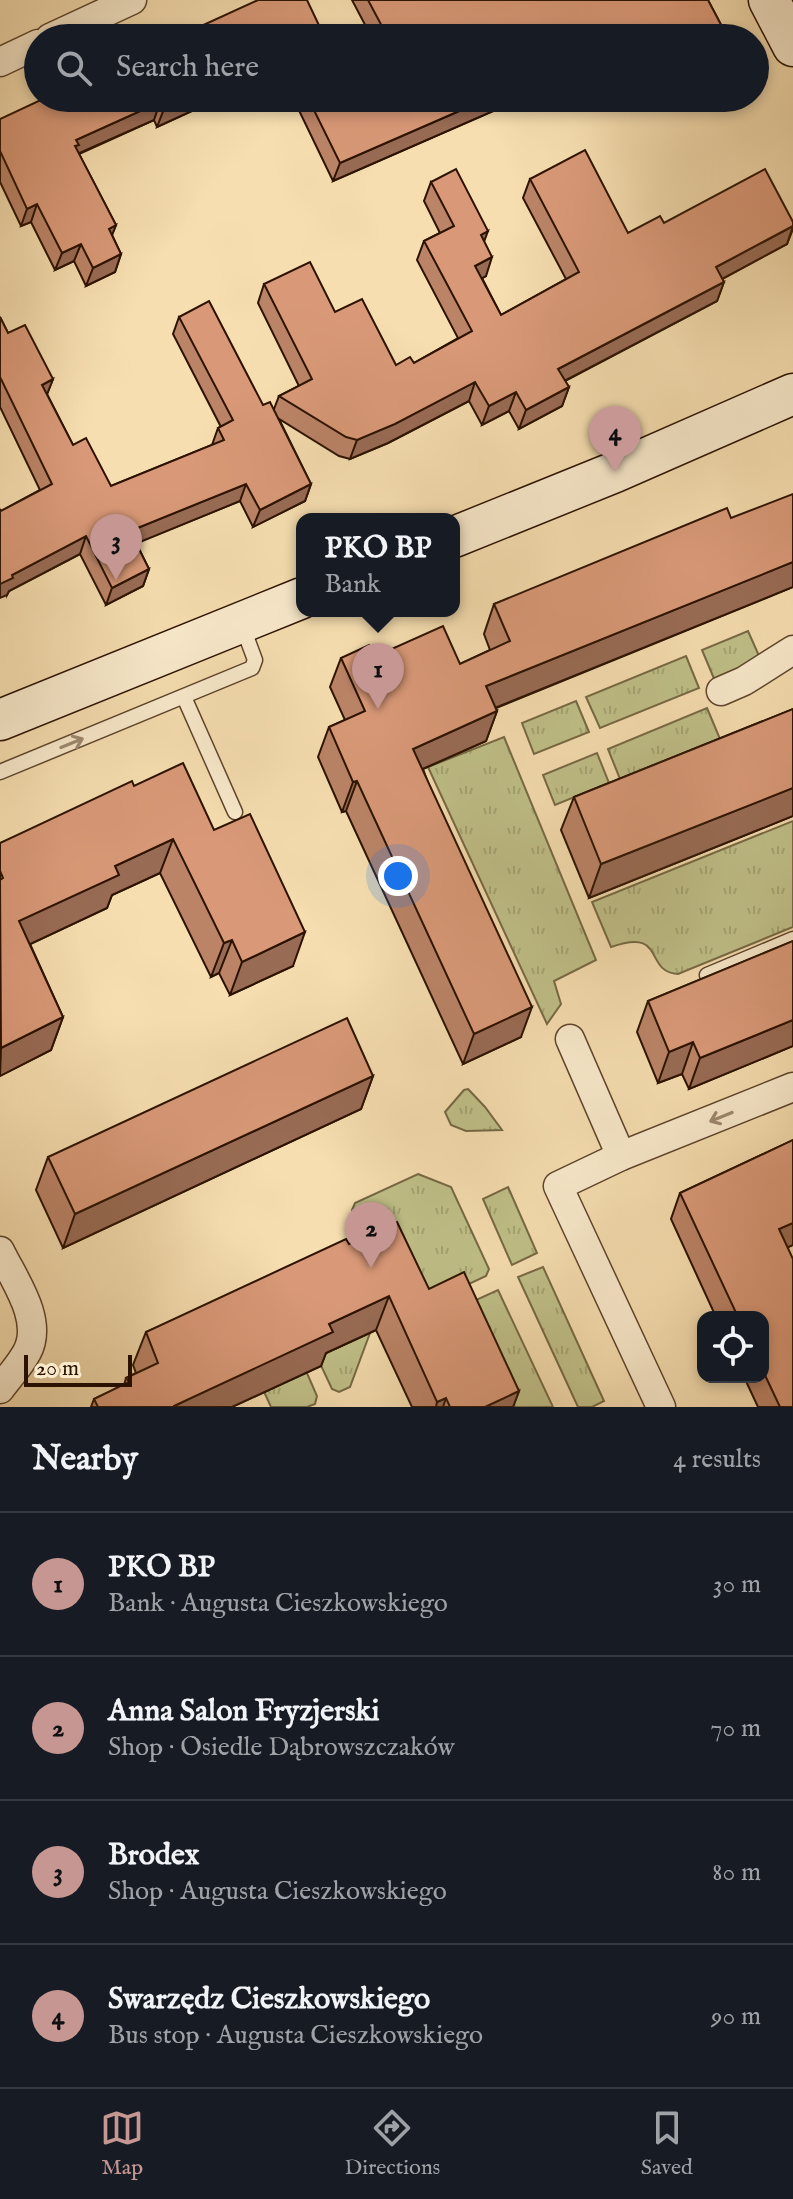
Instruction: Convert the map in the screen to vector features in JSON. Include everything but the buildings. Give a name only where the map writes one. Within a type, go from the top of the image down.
[{"type":"street","points":[[80,24],[132,0]]},
{"type":"street","points":[[769,0],[793,46]]},
{"type":"street","points":[[0,62],[24,51]]},
{"type":"street","points":[[460,535],[615,472],[793,394]]},
{"type":"street","points":[[0,720],[296,600]]},
{"type":"street","points":[[721,691],[744,681],[793,650]]},
{"type":"street","points":[[570,1039],[613,1160]]},
{"type":"street","points":[[661,1407],[558,1186],[613,1160],[793,1087]]},
{"type":"street","points":[[0,1251],[33,1324],[32,1339],[26,1353],[0,1389]]},
{"type":"lane","points":[[0,772],[253,667],[255,660],[241,623]]},
{"type":"lane","points":[[184,697],[235,812]]},
{"type":"lane","points":[[707,975],[793,939]]},
{"type":"green space","points":[[748,631],[760,658],[715,681],[702,650]]},
{"type":"green space","points":[[686,656],[699,688],[600,728],[586,697]]},
{"type":"green space","points":[[576,701],[589,732],[534,754],[522,723]]},
{"type":"green space","points":[[707,708],[720,739],[620,779],[608,749]]},
{"type":"green space","points":[[504,737],[596,960],[554,981],[561,1004],[547,1024],[428,767]]},
{"type":"green space","points":[[597,753],[609,783],[555,805],[543,775]]},
{"type":"green space","points":[[793,821],[793,927],[678,974],[661,966],[648,946],[640,942],[611,947],[592,902]]},
{"type":"green space","points":[[468,1089],[502,1130],[466,1131],[451,1125],[445,1112]]},
{"type":"green space","points":[[418,1174],[451,1187],[489,1269],[486,1276],[411,1311],[375,1260],[352,1210],[355,1203]]},
{"type":"green space","points":[[508,1187],[537,1253],[512,1265],[483,1199]]},
{"type":"green space","points":[[543,1267],[604,1401],[592,1407],[578,1407],[518,1277]]},
{"type":"green space","points":[[498,1290],[553,1407],[515,1407],[465,1305]]},
{"type":"green space","points":[[370,1333],[350,1387],[339,1392],[332,1389],[317,1357]]},
{"type":"green space","points":[[303,1364],[317,1396],[315,1404],[307,1407],[271,1407],[260,1383]]},
{"type":"place","name":"Swarzędz Cieszkowskiego","points":[[615,472]]},
{"type":"place","name":"Brodex","points":[[116,580]]},
{"type":"place","name":"PKO BP","points":[[378,709]]},
{"type":"place","name":"Anna Salon Fryzjerski","points":[[371,1268]]}]
